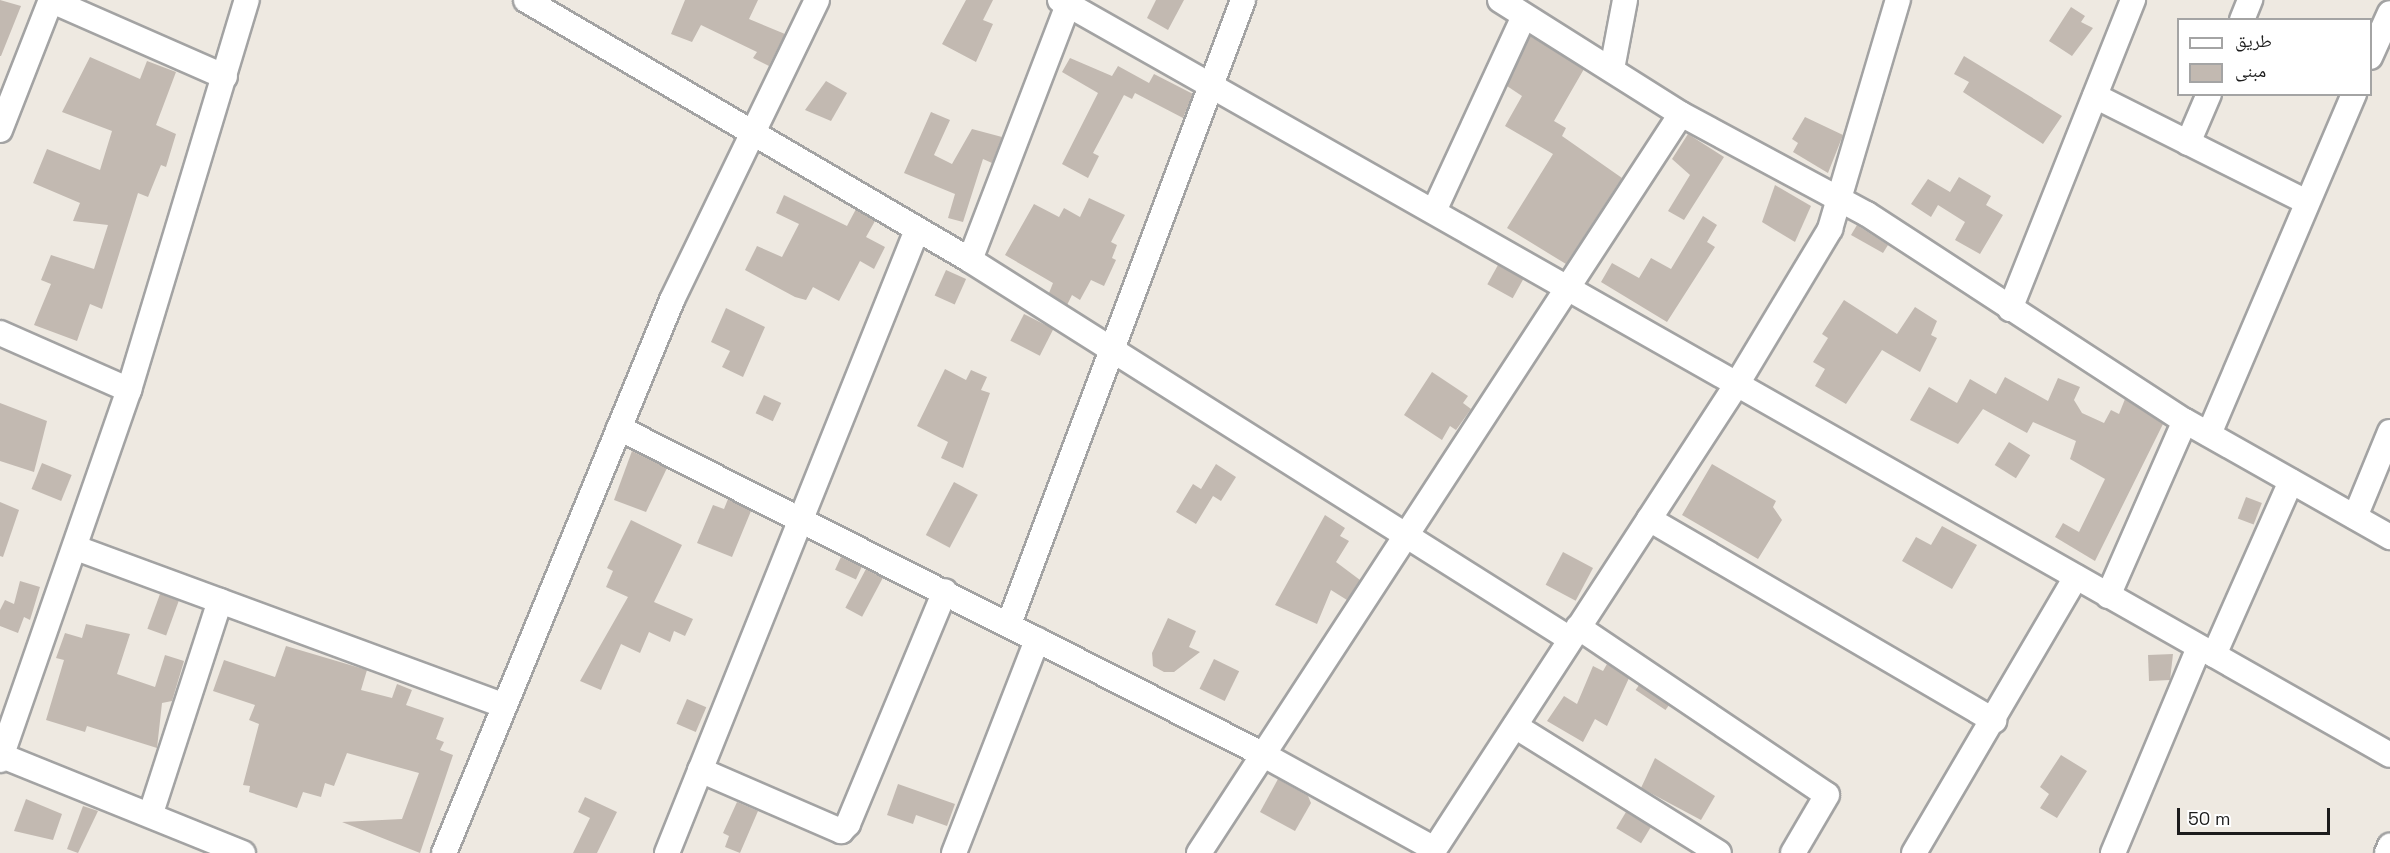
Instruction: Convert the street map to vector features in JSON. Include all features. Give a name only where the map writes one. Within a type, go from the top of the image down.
[{"type":"street","points":[[0,130],[50,0],[225,77]]},
{"type":"street","points":[[243,853],[151,813],[1,756],[76,548],[129,390],[247,0]]},
{"type":"street","points":[[526,0],[970,260],[1408,536],[1574,633],[1827,795],[1793,853]]},
{"type":"street","points":[[444,853],[502,705],[619,428],[752,134],[817,0]]},
{"type":"street","points":[[1009,624],[1212,88],[1243,0]]},
{"type":"street","points":[[1500,0],[1681,114],[1842,200],[2185,421],[2390,537]]},
{"type":"street","points":[[1612,69],[1625,0]]},
{"type":"street","points":[[619,428],[945,591],[1264,755],[1433,851],[1737,384],[1842,200],[1898,0]]},
{"type":"street","points":[[2010,309],[2133,0]]},
{"type":"street","points":[[2242,18],[2250,0]]},
{"type":"street","points":[[970,260],[1066,2],[1212,88],[1434,211],[2390,755]]},
{"type":"street","points":[[2372,53],[2390,13]]},
{"type":"street","points":[[1434,211],[1524,16]]},
{"type":"street","points":[[2095,96],[2307,202]]},
{"type":"street","points":[[2188,143],[2208,96]]},
{"type":"street","points":[[2209,434],[2353,96]]},
{"type":"street","points":[[1199,853],[1570,290],[1681,114]]},
{"type":"street","points":[[667,853],[804,520],[916,230]]},
{"type":"street","points":[[0,333],[129,390]]},
{"type":"street","points":[[2108,596],[2185,421]]},
{"type":"street","points":[[2355,517],[2390,432]]},
{"type":"street","points":[[2113,853],[2207,651],[2291,482]]},
{"type":"street","points":[[1649,519],[1994,721]]},
{"type":"street","points":[[76,548],[502,705]]},
{"type":"street","points":[[1914,853],[1994,721],[2076,577]]},
{"type":"street","points":[[700,770],[841,831],[848,824],[945,591]]},
{"type":"street","points":[[151,813],[220,601]]},
{"type":"street","points":[[954,853],[1037,640]]},
{"type":"street","points":[[1515,726],[1719,853]]},
{"type":"street","points":[[2387,853],[2390,846]]},
{"type":"building","points":[[0,0],[21,6],[1,56],[0,56]]},
{"type":"building","points":[[685,0],[758,0],[749,19],[785,34],[769,66],[753,58],[757,52],[701,25],[692,42],[671,34]]},
{"type":"building","points":[[966,0],[993,0],[983,20],[993,24],[976,62],[942,44]]},
{"type":"building","points":[[1156,0],[1184,0],[1168,30],[1147,18]]},
{"type":"building","points":[[2071,7],[2085,16],[2081,22],[2093,28],[2072,56],[2049,41]]},
{"type":"building","points":[[1530,36],[1584,69],[1554,121],[1566,128],[1562,136],[1622,178],[1566,264],[1507,228],[1553,154],[1505,126],[1522,96],[1507,86]]},
{"type":"building","points":[[1964,56],[2062,116],[2043,144],[1963,92],[1969,82],[1954,74]]},
{"type":"building","points":[[90,57],[140,79],[147,61],[176,72],[156,125],[176,134],[166,167],[161,165],[148,197],[138,193],[102,309],[90,304],[77,341],[34,325],[51,284],[41,280],[51,255],[94,269],[108,225],[73,221],[80,203],[33,183],[47,149],[100,170],[112,131],[62,112]]},
{"type":"building","points":[[1070,58],[1112,76],[1118,66],[1149,83],[1154,74],[1193,94],[1183,118],[1135,93],[1132,99],[1124,95],[1093,153],[1099,156],[1088,178],[1062,164],[1098,93],[1062,72]]},
{"type":"building","points":[[826,81],[847,93],[831,121],[805,110]]},
{"type":"building","points":[[931,112],[950,120],[934,155],[952,164],[972,129],[1002,137],[992,163],[983,159],[963,222],[948,218],[955,194],[904,173]]},
{"type":"building","points":[[1805,117],[1843,135],[1828,173],[1793,152],[1798,143],[1792,139]]},
{"type":"building","points":[[1688,134],[1724,157],[1684,220],[1668,211],[1690,175],[1672,159]]},
{"type":"building","points":[[1959,177],[1991,196],[1986,205],[2003,215],[1980,254],[1955,240],[1965,222],[1938,205],[1931,217],[1911,204],[1928,179],[1950,192]]},
{"type":"building","points":[[1775,185],[1811,206],[1795,242],[1762,222]]},
{"type":"building","points":[[784,195],[847,226],[856,209],[875,221],[866,237],[885,247],[874,269],[860,261],[839,301],[813,287],[806,300],[795,297],[745,270],[757,246],[782,257],[799,224],[776,213]]},
{"type":"building","points":[[1089,198],[1125,215],[1111,242],[1117,245],[1112,258],[1116,260],[1104,286],[1091,280],[1080,300],[1072,295],[1067,305],[1049,293],[1053,283],[1005,255],[1034,204],[1059,217],[1064,208],[1080,217]]},
{"type":"building","points":[[1703,216],[1717,225],[1707,242],[1715,247],[1667,322],[1601,282],[1612,263],[1639,278],[1651,258],[1671,269]]},
{"type":"building","points":[[1857,225],[1888,245],[1883,253],[1851,235]]},
{"type":"building","points":[[1498,265],[1523,279],[1513,298],[1487,284]]},
{"type":"building","points":[[946,270],[966,279],[955,305],[935,296]]},
{"type":"building","points":[[1844,300],[1897,334],[1915,307],[1937,321],[1931,335],[1937,338],[1920,372],[1882,350],[1846,404],[1815,386],[1825,369],[1813,362],[1828,338],[1822,334]]},
{"type":"building","points":[[726,308],[765,327],[743,377],[722,367],[730,351],[711,342]]},
{"type":"building","points":[[1024,314],[1053,329],[1040,356],[1010,341]]},
{"type":"building","points":[[945,369],[966,380],[971,370],[987,377],[981,390],[990,393],[963,468],[941,458],[948,442],[917,426]]},
{"type":"building","points":[[1432,372],[1468,396],[1463,403],[1471,409],[1456,430],[1450,426],[1442,440],[1404,415]]},
{"type":"building","points":[[2005,377],[2048,401],[2058,378],[2080,387],[2074,400],[2082,413],[2104,423],[2111,410],[2119,414],[2125,399],[2163,424],[2095,561],[2055,537],[2063,523],[2079,532],[2105,479],[2070,459],[2076,441],[2033,422],[2027,433],[1983,409],[1958,444],[1910,420],[1929,387],[1957,403],[1970,379],[1996,394]]},
{"type":"building","points":[[764,395],[781,403],[773,421],[756,413]]},
{"type":"building","points":[[0,403],[47,421],[34,472],[0,461]]},
{"type":"building","points":[[2009,442],[2030,455],[2016,478],[1995,465]]},
{"type":"building","points":[[632,451],[667,468],[646,512],[614,500]]},
{"type":"building","points":[[42,463],[72,475],[61,501],[32,489]]},
{"type":"building","points":[[1216,464],[1236,477],[1221,501],[1213,496],[1196,524],[1176,512],[1193,484],[1201,489]]},
{"type":"building","points":[[1712,464],[1776,501],[1773,507],[1782,520],[1758,559],[1682,515]]},
{"type":"building","points":[[954,482],[978,495],[950,548],[926,535]]},
{"type":"building","points":[[2246,497],[2262,503],[2254,525],[2238,518]]},
{"type":"building","points":[[728,499],[751,511],[732,557],[697,543],[713,505],[724,509]]},
{"type":"building","points":[[0,502],[19,510],[3,557],[0,556]]},
{"type":"building","points":[[1325,515],[1345,528],[1340,536],[1349,541],[1336,562],[1360,580],[1347,600],[1331,590],[1317,624],[1275,605]]},
{"type":"building","points":[[631,520],[682,545],[654,602],[693,619],[685,636],[674,631],[670,642],[649,632],[640,653],[621,644],[601,690],[580,681],[628,597],[606,587],[613,571],[607,568]]},
{"type":"building","points":[[1942,526],[1977,545],[1952,589],[1902,561],[1916,537],[1931,545]]},
{"type":"building","points":[[1563,552],[1593,568],[1576,601],[1546,585]]},
{"type":"building","points":[[841,557],[862,567],[856,579],[835,570]]},
{"type":"building","points":[[866,569],[883,578],[862,617],[845,608]]},
{"type":"building","points":[[20,581],[40,587],[30,620],[24,617],[18,633],[0,626],[0,610],[5,600],[14,604]]},
{"type":"building","points":[[160,594],[179,601],[166,636],[147,629]]},
{"type":"building","points":[[1168,618],[1196,631],[1189,647],[1200,652],[1174,672],[1164,672],[1153,666],[1152,653]]},
{"type":"building","points":[[86,624],[130,634],[117,674],[155,687],[165,655],[184,661],[172,701],[162,703],[157,748],[87,726],[85,732],[46,720],[64,660],[56,658],[65,633],[82,638]]},
{"type":"building","points":[[286,646],[367,670],[361,690],[392,698],[397,684],[412,690],[406,705],[444,718],[436,739],[444,742],[440,750],[453,755],[420,853],[342,822],[402,819],[419,773],[347,753],[334,786],[325,783],[321,797],[303,792],[297,808],[249,792],[250,786],[243,785],[259,724],[249,720],[255,705],[213,691],[224,660],[275,677]]},
{"type":"building","points":[[2173,654],[2170,680],[2149,681],[2148,655]]},
{"type":"building","points":[[1214,659],[1239,671],[1225,701],[1200,689]]},
{"type":"building","points":[[1607,664],[1629,678],[1607,726],[1595,719],[1583,742],[1547,721],[1564,696],[1577,704],[1593,666],[1603,671]]},
{"type":"building","points":[[1639,685],[1669,705],[1665,710],[1636,690]]},
{"type":"building","points":[[687,699],[706,707],[696,732],[676,724]]},
{"type":"building","points":[[2061,755],[2087,771],[2057,818],[2040,808],[2049,794],[2040,787]]},
{"type":"building","points":[[1655,758],[1715,796],[1701,820],[1641,788]]},
{"type":"building","points":[[1278,779],[1308,796],[1311,803],[1295,831],[1260,812]]},
{"type":"building","points":[[898,784],[955,804],[947,826],[916,815],[913,824],[887,815]]},
{"type":"building","points":[[585,797],[617,812],[597,853],[573,853],[590,818],[578,812]]},
{"type":"building","points":[[26,799],[62,814],[53,840],[14,831]]},
{"type":"building","points":[[737,802],[758,811],[740,853],[725,847],[729,836],[723,833]]},
{"type":"building","points":[[83,806],[98,811],[78,853],[67,849]]},
{"type":"building","points":[[1626,812],[1651,827],[1641,843],[1616,828]]}]
